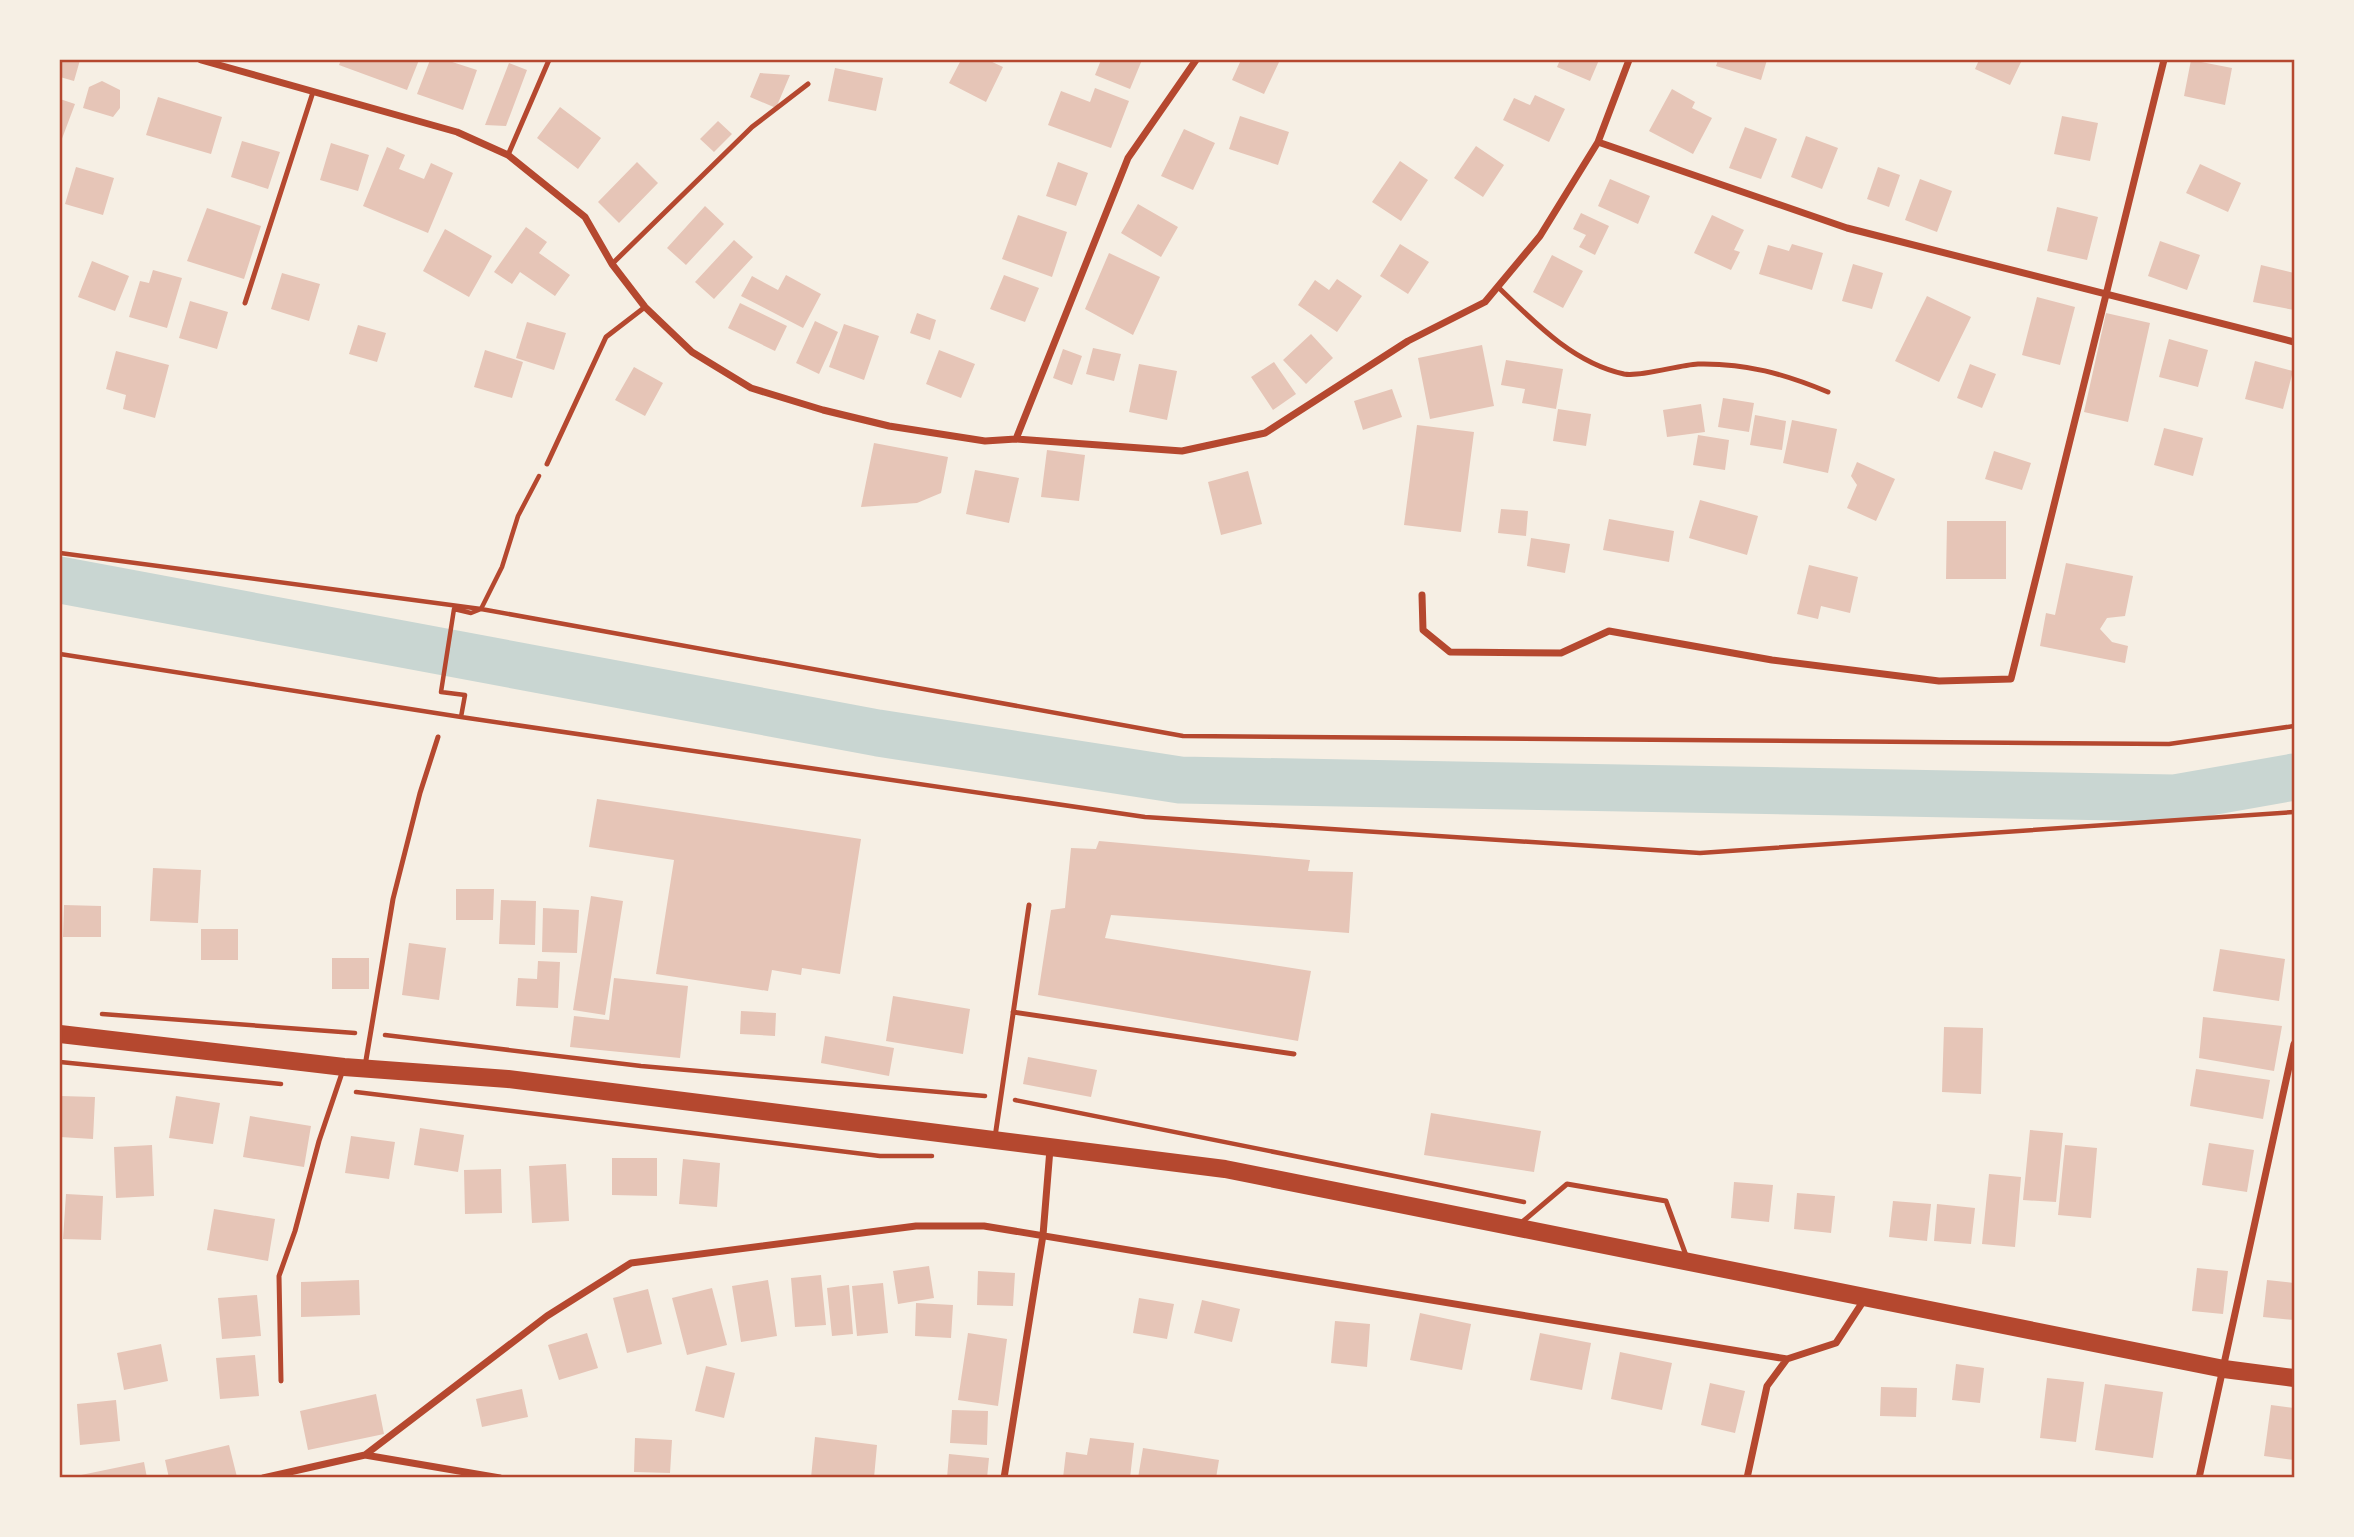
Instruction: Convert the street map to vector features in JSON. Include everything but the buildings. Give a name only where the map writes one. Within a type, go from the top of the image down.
[{"type":"main road","points":[[60,1034],[344,1067],[508,1079],[1225,1169],[2224,1369],[2294,1378]]},
{"type":"street","points":[[201,60],[457,132],[508,155],[585,217],[612,264],[645,307],[692,352],[751,388],[823,410],[890,426],[985,441],[1016,439],[1182,451],[1265,433],[1408,341],[1485,302],[1540,236],[1598,142],[1629,60]]},
{"type":"street","points":[[1016,439],[1128,158],[1196,60]]},
{"type":"street","points":[[1422,595],[1423,630],[1450,652],[1562,653],[1609,631],[1772,660],[1939,681],[2011,679],[2164,60]]},
{"type":"street","points":[[1598,142],[1847,228],[2294,342]]},
{"type":"street","points":[[2199,1478],[2294,1044]]},
{"type":"street","points":[[1004,1478],[1044,1235],[1050,1147]]},
{"type":"street","points":[[365,1455],[547,1317],[631,1264],[916,1226],[984,1226],[1044,1235],[1787,1359],[1836,1343],[1866,1297]]},
{"type":"street","points":[[1747,1478],[1761,1403],[1767,1386],[1787,1359]]},
{"type":"street","points":[[263,1478],[365,1455],[499,1478]]},
{"type":"lane","points":[[508,155],[549,60]]},
{"type":"lane","points":[[612,264],[752,127],[808,84]]},
{"type":"lane","points":[[245,303],[313,92]]},
{"type":"lane","points":[[1498,287],[1541,328],[1579,356],[1626,374],[1697,364],[1739,366],[1786,375],[1828,392]]},
{"type":"lane","points":[[547,464],[606,337],[645,307]]},
{"type":"lane","points":[[365,1069],[393,899],[420,793],[438,737]]},
{"type":"lane","points":[[995,1140],[1029,905]]},
{"type":"lane","points":[[1013,1012],[1294,1054]]},
{"type":"lane","points":[[281,1381],[279,1276],[344,1067]]},
{"type":"lane","points":[[1516,1228],[1567,1184],[1666,1201],[1688,1262]]},
{"type":"path","points":[[461,717],[465,695],[441,692],[454,610],[471,613],[481,609],[502,567],[518,516],[547,464]]},
{"type":"path","points":[[60,553],[481,609],[1183,736],[2169,744],[2294,726]]},
{"type":"path","points":[[60,654],[461,717],[1145,817],[1700,853],[2294,812]]},
{"type":"path","points":[[100,1014],[370,1034],[640,1066],[1001,1097],[1542,1206]]},
{"type":"path","points":[[60,1062],[295,1086]]},
{"type":"path","points":[[336,1090],[880,1156],[945,1156]]},
{"type":"waterway","points":[[60,580],[878,733],[1180,780],[2175,798],[2294,777]]}]
